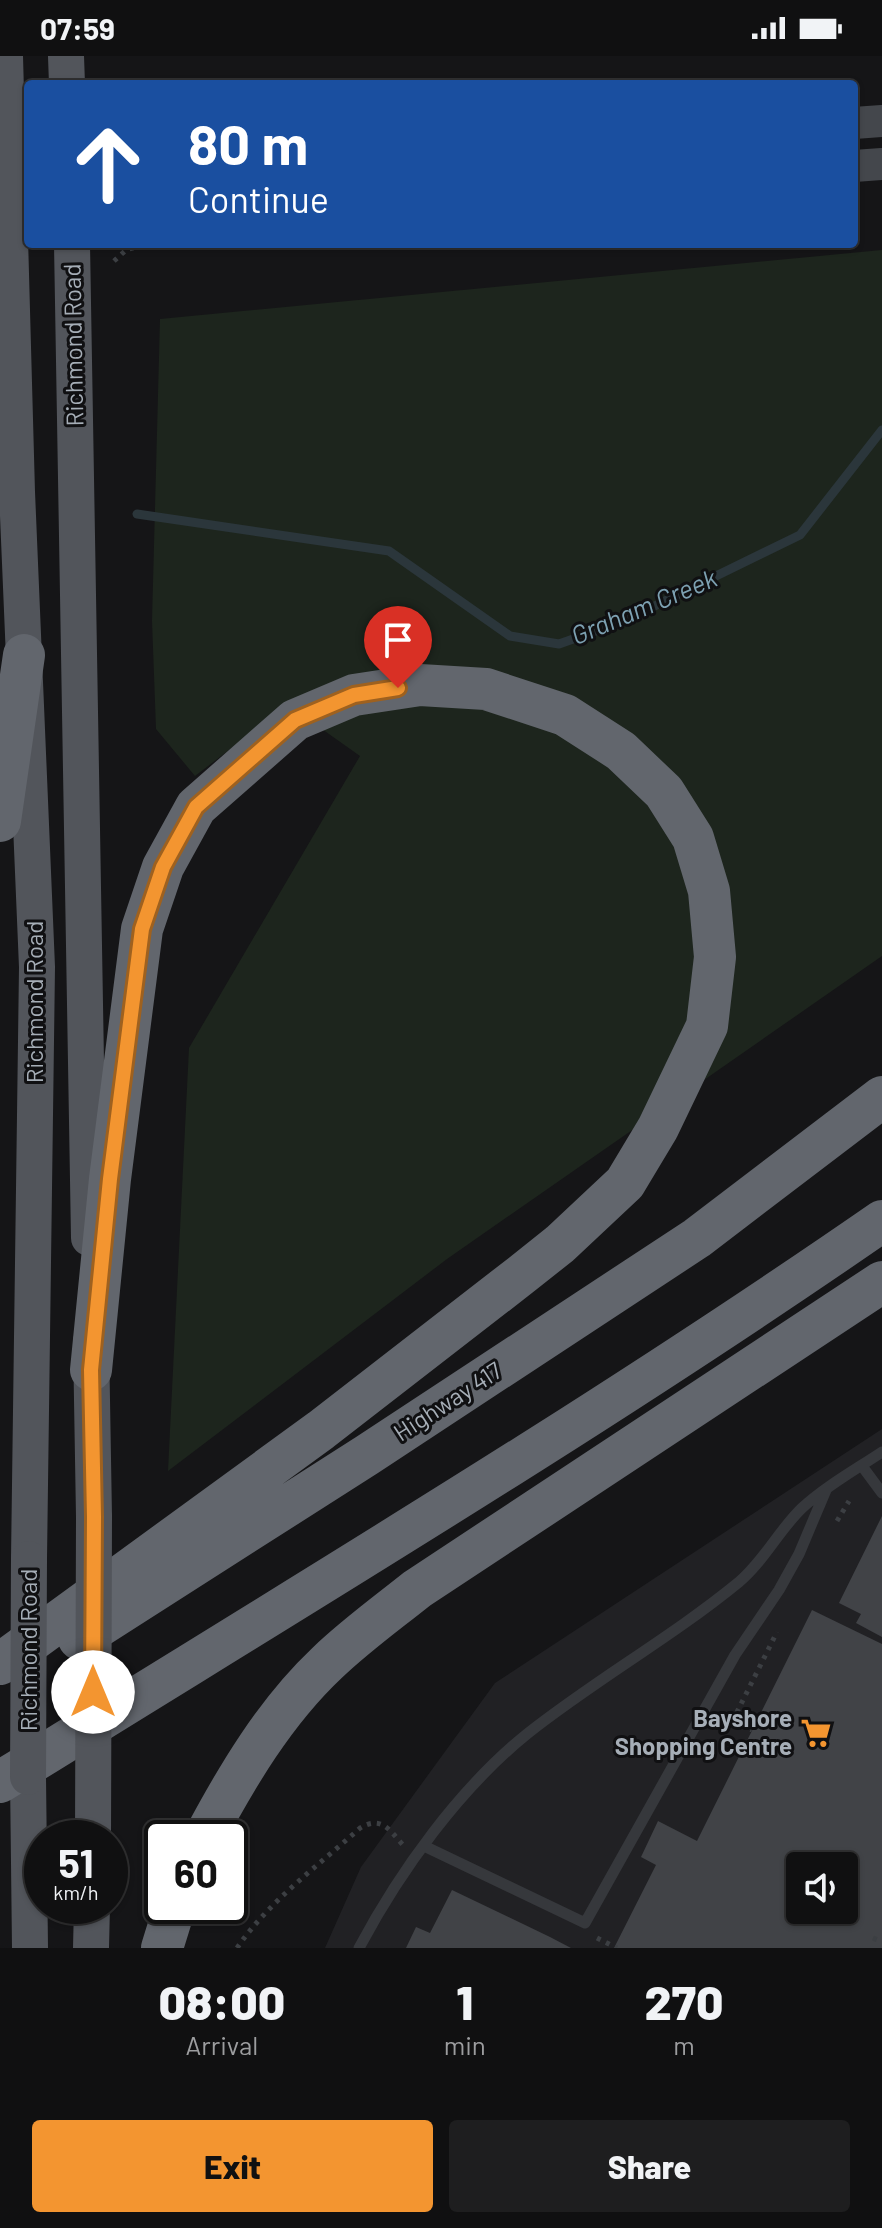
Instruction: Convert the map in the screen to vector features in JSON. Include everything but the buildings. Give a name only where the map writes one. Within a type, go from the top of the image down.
[{"type":"highway","points":[[0,821],[24,655]]},
{"type":"highway","points":[[0,1664],[333,1421],[560,1244],[625,1183],[658,1128],[707,1026],[715,957],[709,891],[693,838],[664,792],[621,751],[565,715],[486,689],[420,685],[354,695],[295,720],[196,807],[163,867],[142,929],[110,1179],[91,1370]]},
{"type":"highway","name":"Highway 417","points":[[0,1689],[367,1455],[697,1238],[882,1097]]},
{"type":"highway","points":[[0,1782],[685,1354],[882,1221]]},
{"type":"highway","points":[[214,1820],[255,1749],[325,1664],[417,1589],[882,1282]]},
{"type":"highway","points":[[162,1948],[169,1924]]},
{"type":"main road","name":"Richmond Road","points":[[5,56],[22,205],[17,492],[37,967],[29,1559],[30,1948]]},
{"type":"main road","points":[[858,123],[882,121]]},
{"type":"main road","points":[[858,166],[882,164]]},
{"type":"main road","name":"Richmond Road","points":[[72,248],[94,1517],[93,1820]]},
{"type":"main road","points":[[91,1948],[92,1924]]},
{"type":"lane","points":[[359,1948],[415,1857],[495,1762],[563,1707],[688,1622],[743,1579],[801,1509],[882,1452]]},
{"type":"lane","points":[[862,1466],[882,1493]]},
{"type":"lane","points":[[424,1846],[585,1923],[735,1655],[793,1566],[827,1489]]},
{"type":"path","points":[[114,261],[133,248]]},
{"type":"path","points":[[733,1720],[752,1730]]},
{"type":"path","points":[[237,1948],[276,1903],[365,1825],[371,1822],[381,1824],[415,1857]]},
{"type":"path","points":[[873,1938],[881,1945]]},
{"type":"shaded area","points":[[882,250],[882,956],[447,1259],[168,1471],[189,1048],[360,756],[288,705],[195,776],[156,729],[152,621],[160,319]]},
{"type":"shaded area","points":[[882,1429],[882,1948],[325,1948],[361,1867],[495,1683]]},
{"type":"waterway","name":"Graham Creek","points":[[137,514],[389,551],[510,636],[559,644],[624,621],[800,535],[882,430]]},
{"type":"place","name":"Bayshore Shopping Centre","points":[[816,1733]]},
{"type":"route","points":[[93,1692],[91,1370],[110,1179],[142,929],[163,867],[196,807],[295,720],[354,695],[398,688]]}]
